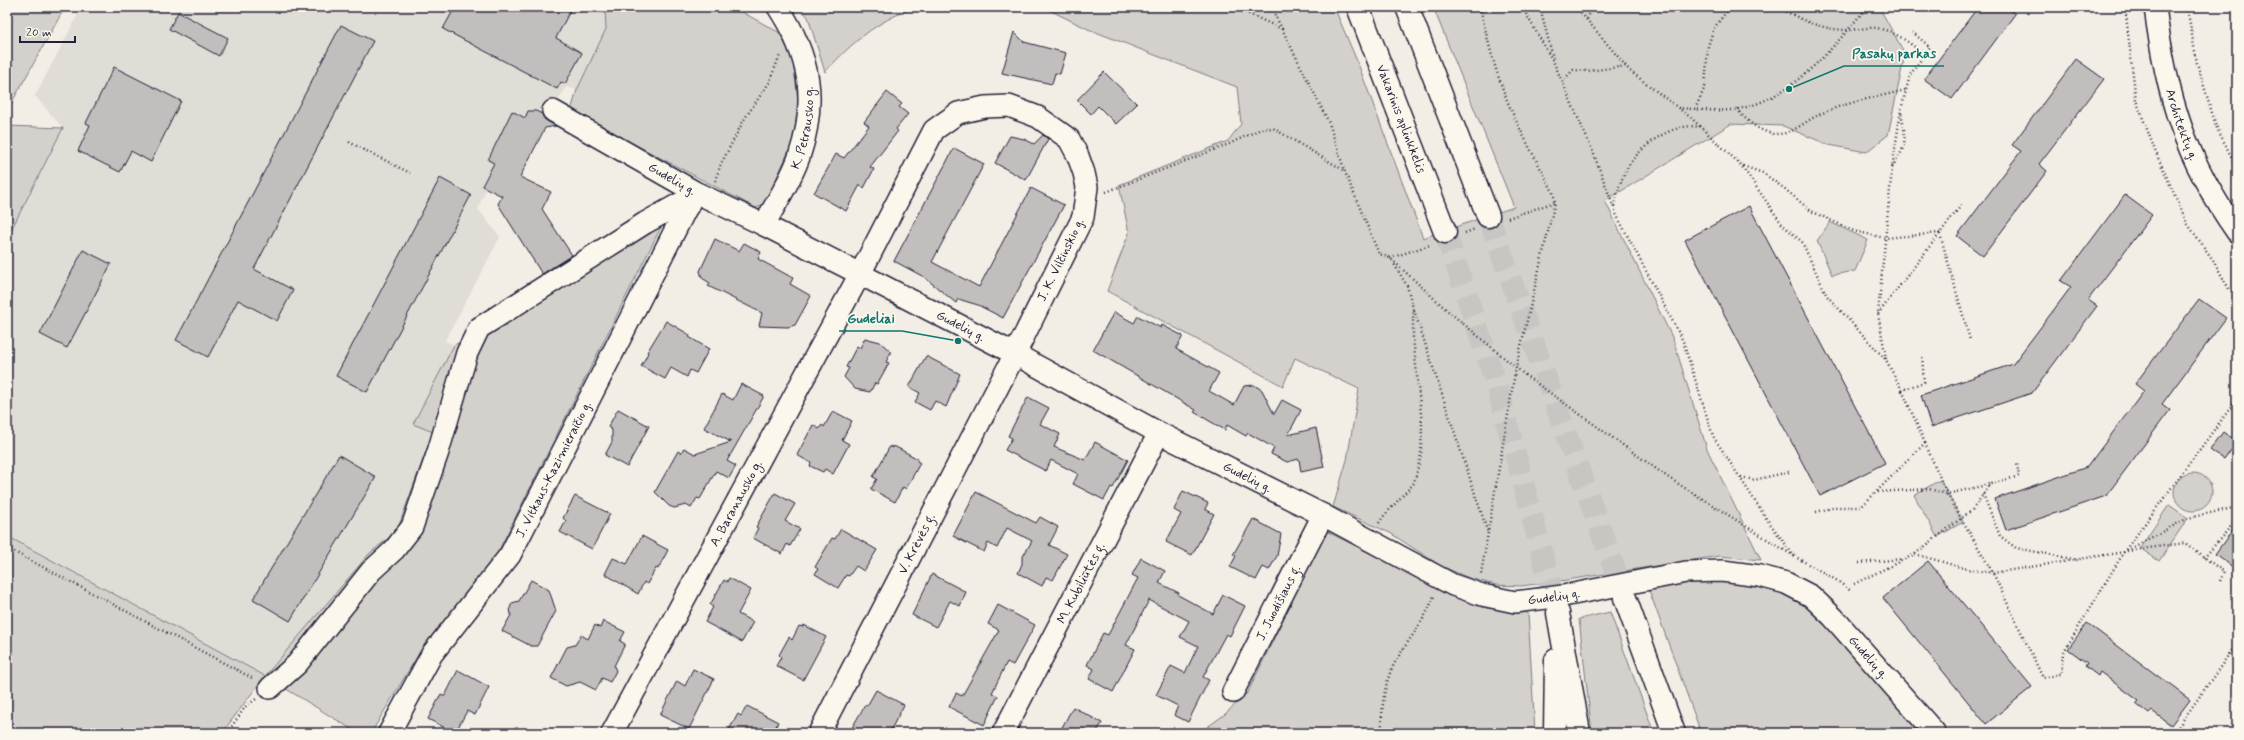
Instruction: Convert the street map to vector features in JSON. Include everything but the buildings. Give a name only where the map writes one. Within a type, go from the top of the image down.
[{"type":"highway","name":"Vakarinis aplinkkelis","points":[[1358,7],[1446,232]]},
{"type":"highway","points":[[1407,7],[1488,216]]},
{"type":"highway","points":[[1625,598],[1674,733]]},
{"type":"highway","points":[[1555,733],[1558,613],[1579,733]]},
{"type":"street","name":"K. Petrausko g.","points":[[764,225],[799,158],[808,120],[810,94],[806,64],[791,28],[778,7]]},
{"type":"street","name":"Architektų g.","points":[[2155,7],[2167,82],[2176,116],[2194,160],[2211,194],[2237,232]]},
{"type":"street","name":"J. K. Vilčinskio g.","points":[[860,274],[934,130],[958,113],[985,108],[1009,106],[1038,117],[1051,124],[1069,139],[1078,156],[1086,187],[1086,202],[1083,216],[1015,354]]},
{"type":"street","name":"Gudelių g.","points":[[553,111],[697,199],[764,225],[1015,354],[1159,433],[1323,514],[1441,578],[1478,594],[1515,602],[1563,596],[1686,572],[1722,571],[1760,576],[1786,583],[1811,596],[1833,617],[1935,733]]},
{"type":"street","points":[[270,688],[297,664],[371,571],[394,550],[412,527],[438,452],[467,353],[479,328],[645,222],[679,204],[697,199]]},
{"type":"street","name":"J. Vitkaus-Kazimieraičio g.","points":[[389,733],[432,654],[510,555],[697,199]]},
{"type":"street","name":"A. Baranausko g.","points":[[612,733],[860,274]]},
{"type":"street","name":"V. Krėvės g.","points":[[818,733],[1015,354]]},
{"type":"street","name":"M. Kubiliūtės g.","points":[[1004,733],[1159,433]]},
{"type":"street","name":"J. Juodišiaus g.","points":[[1233,692],[1323,514]]},
{"type":"path","points":[[1234,7],[1284,30]]},
{"type":"path","points":[[1271,7],[1284,30],[1328,122],[1345,172],[1379,254],[1390,258],[1448,311],[1516,367],[1669,478],[1794,556],[1836,580],[1851,591]]},
{"type":"path","points":[[1478,594],[1516,367],[1555,202],[1553,192],[1523,134],[1501,85],[1488,44],[1480,7]]},
{"type":"path","points":[[1522,7],[1554,62]]},
{"type":"path","points":[[1540,7],[1554,62],[1593,152],[1614,206],[1683,341],[1713,436],[1741,477],[1766,518],[1794,556]]},
{"type":"path","points":[[1576,7],[1627,66],[1700,127],[1741,165],[1782,224],[1802,242],[1827,296],[1886,360],[1902,390],[1947,494],[1993,573],[2043,678],[2061,674],[2063,654],[2124,552],[2186,466],[2237,399]]},
{"type":"path","points":[[1587,20],[1591,7]]},
{"type":"path","points":[[1695,109],[1706,87],[1710,40],[1714,28],[1730,7]]},
{"type":"path","points":[[1779,7],[1795,16],[1822,26],[1847,30],[1876,28],[1891,33],[1925,55]]},
{"type":"path","points":[[1678,108],[1737,108],[1756,103],[1786,88],[1806,74],[1866,7]]},
{"type":"path","points":[[2125,7],[2136,100],[2156,153],[2187,223],[2213,260],[2229,289],[2237,297]]},
{"type":"path","points":[[2187,7],[2197,63],[2216,126],[2237,168]]},
{"type":"path","points":[[697,199],[721,164],[745,118],[769,83],[791,28]]},
{"type":"path","points":[[1886,360],[1878,314],[1892,168],[1900,110],[1910,75],[1930,47],[1910,31]]},
{"type":"path","points":[[1562,82],[1573,70],[1588,71],[1627,66]]},
{"type":"path","points":[[1737,108],[1758,128],[1775,134],[1784,134],[1827,112],[1905,90]]},
{"type":"path","points":[[1892,168],[1903,152],[1906,135],[1900,110]]},
{"type":"path","points":[[1614,206],[1620,183],[1632,162],[1653,141],[1673,128],[1691,125],[1700,127]]},
{"type":"path","points":[[1086,202],[1115,188],[1229,144],[1261,129],[1273,128],[1345,172]]},
{"type":"path","points":[[349,142],[410,174]]},
{"type":"path","points":[[1741,165],[1763,173],[1811,211],[1827,220],[1854,231],[1885,238],[1940,233]]},
{"type":"path","points":[[1878,314],[1963,203]]},
{"type":"path","points":[[1940,233],[1970,340]]},
{"type":"path","points":[[1390,258],[1407,286],[1488,534]]},
{"type":"path","points":[[1371,541],[1383,516],[1414,484],[1422,455],[1422,424],[1413,337],[1413,308]]},
{"type":"path","points":[[1902,390],[1924,382],[1922,355]]},
{"type":"path","points":[[1816,512],[1836,507],[1861,506],[1877,492],[1925,443]]},
{"type":"path","points":[[1877,492],[1929,489],[1947,494],[2018,476],[2017,464]]},
{"type":"path","points":[[1741,477],[1754,480],[1789,472]]},
{"type":"path","points":[[1854,584],[1915,554],[1960,517],[1972,510],[1991,484]]},
{"type":"path","points":[[1983,494],[2000,536],[2016,548],[2080,560]]},
{"type":"path","points":[[2124,552],[2188,518],[2237,506]]},
{"type":"path","points":[[2204,558],[2237,519]]},
{"type":"path","points":[[1915,554],[1967,569],[1993,573],[2185,543],[2224,572],[2220,581]]},
{"type":"path","points":[[7,548],[270,688],[246,706],[227,733]]},
{"type":"path","points":[[1859,563],[1903,559]]},
{"type":"path","points":[[1382,733],[1387,682],[1396,659],[1426,617],[1441,578]]},
{"type":"path","points":[[2174,733],[2237,643]]},
{"type":"path","points":[[2229,654],[2237,660]]},
{"type":"shaded area","points":[[7,7],[65,7],[7,111]]},
{"type":"shaded area","points":[[82,7],[605,7],[606,29],[577,90],[566,87],[549,118],[536,111],[528,111],[526,115],[529,120],[512,111],[488,159],[499,165],[491,169],[482,186],[486,188],[478,209],[500,237],[445,341],[454,345],[413,423],[434,432],[397,531],[369,554],[265,676],[7,536],[7,238],[63,128],[35,96]]},
{"type":"shaded area","points":[[605,7],[733,7],[780,33],[793,62],[799,107],[792,144],[765,204],[756,208],[571,111],[577,90],[606,29]]},
{"type":"shaded area","points":[[800,7],[915,7],[876,26],[855,42],[825,72],[808,17]]},
{"type":"shaded area","points":[[1043,7],[1334,7],[1357,61],[1423,238],[1514,207],[1433,7],[1879,7],[1905,54],[1888,135],[1866,152],[1829,145],[1783,126],[1731,124],[1605,201],[1673,339],[1707,449],[1761,560],[1719,556],[1521,586],[1496,585],[1469,578],[1441,566],[1390,533],[1333,507],[1347,460],[1359,389],[1295,358],[1283,386],[1107,291],[1129,233],[1119,185],[1228,141],[1241,124],[1237,87],[1088,29]]},
{"type":"shaded area","points":[[7,126],[63,128],[7,238]]},
{"type":"shaded area","points":[[665,219],[497,554],[421,650],[371,733],[358,733],[265,676],[369,554],[397,531],[433,432],[413,424],[454,345],[487,330]]},
{"type":"shaded area","points":[[1830,222],[1868,240],[1855,271],[1832,275],[1817,241]]},
{"type":"shaded area","points":[[2193,473],[2206,479],[2212,492],[2206,505],[2193,511],[2180,505],[2174,492],[2180,479]]},
{"type":"shaded area","points":[[1940,480],[1963,522],[1937,537],[1914,495]]},
{"type":"shaded area","points":[[2169,505],[2188,518],[2159,561],[2140,548]]},
{"type":"shaded area","points":[[1326,531],[1449,593],[1487,608],[1528,613],[1535,733],[1199,733],[1224,715],[1248,692]]},
{"type":"shaded area","points":[[7,536],[265,676],[222,733],[7,733]]},
{"type":"shaded area","points":[[1724,580],[1752,584],[1784,593],[1809,608],[1833,630],[1922,733],[1701,733],[1649,590],[1698,581]]},
{"type":"shaded area","points":[[1610,612],[1654,733],[1592,733],[1579,619]]},
{"type":"tunnel","points":[[1488,216],[1625,598]]},
{"type":"tunnel","points":[[1445,232],[1497,386],[1558,613]]},
{"type":"place","name":"Pasakų parkas","points":[[1789,89]]},
{"type":"place","name":"Gudeliai","points":[[958,341]]}]
